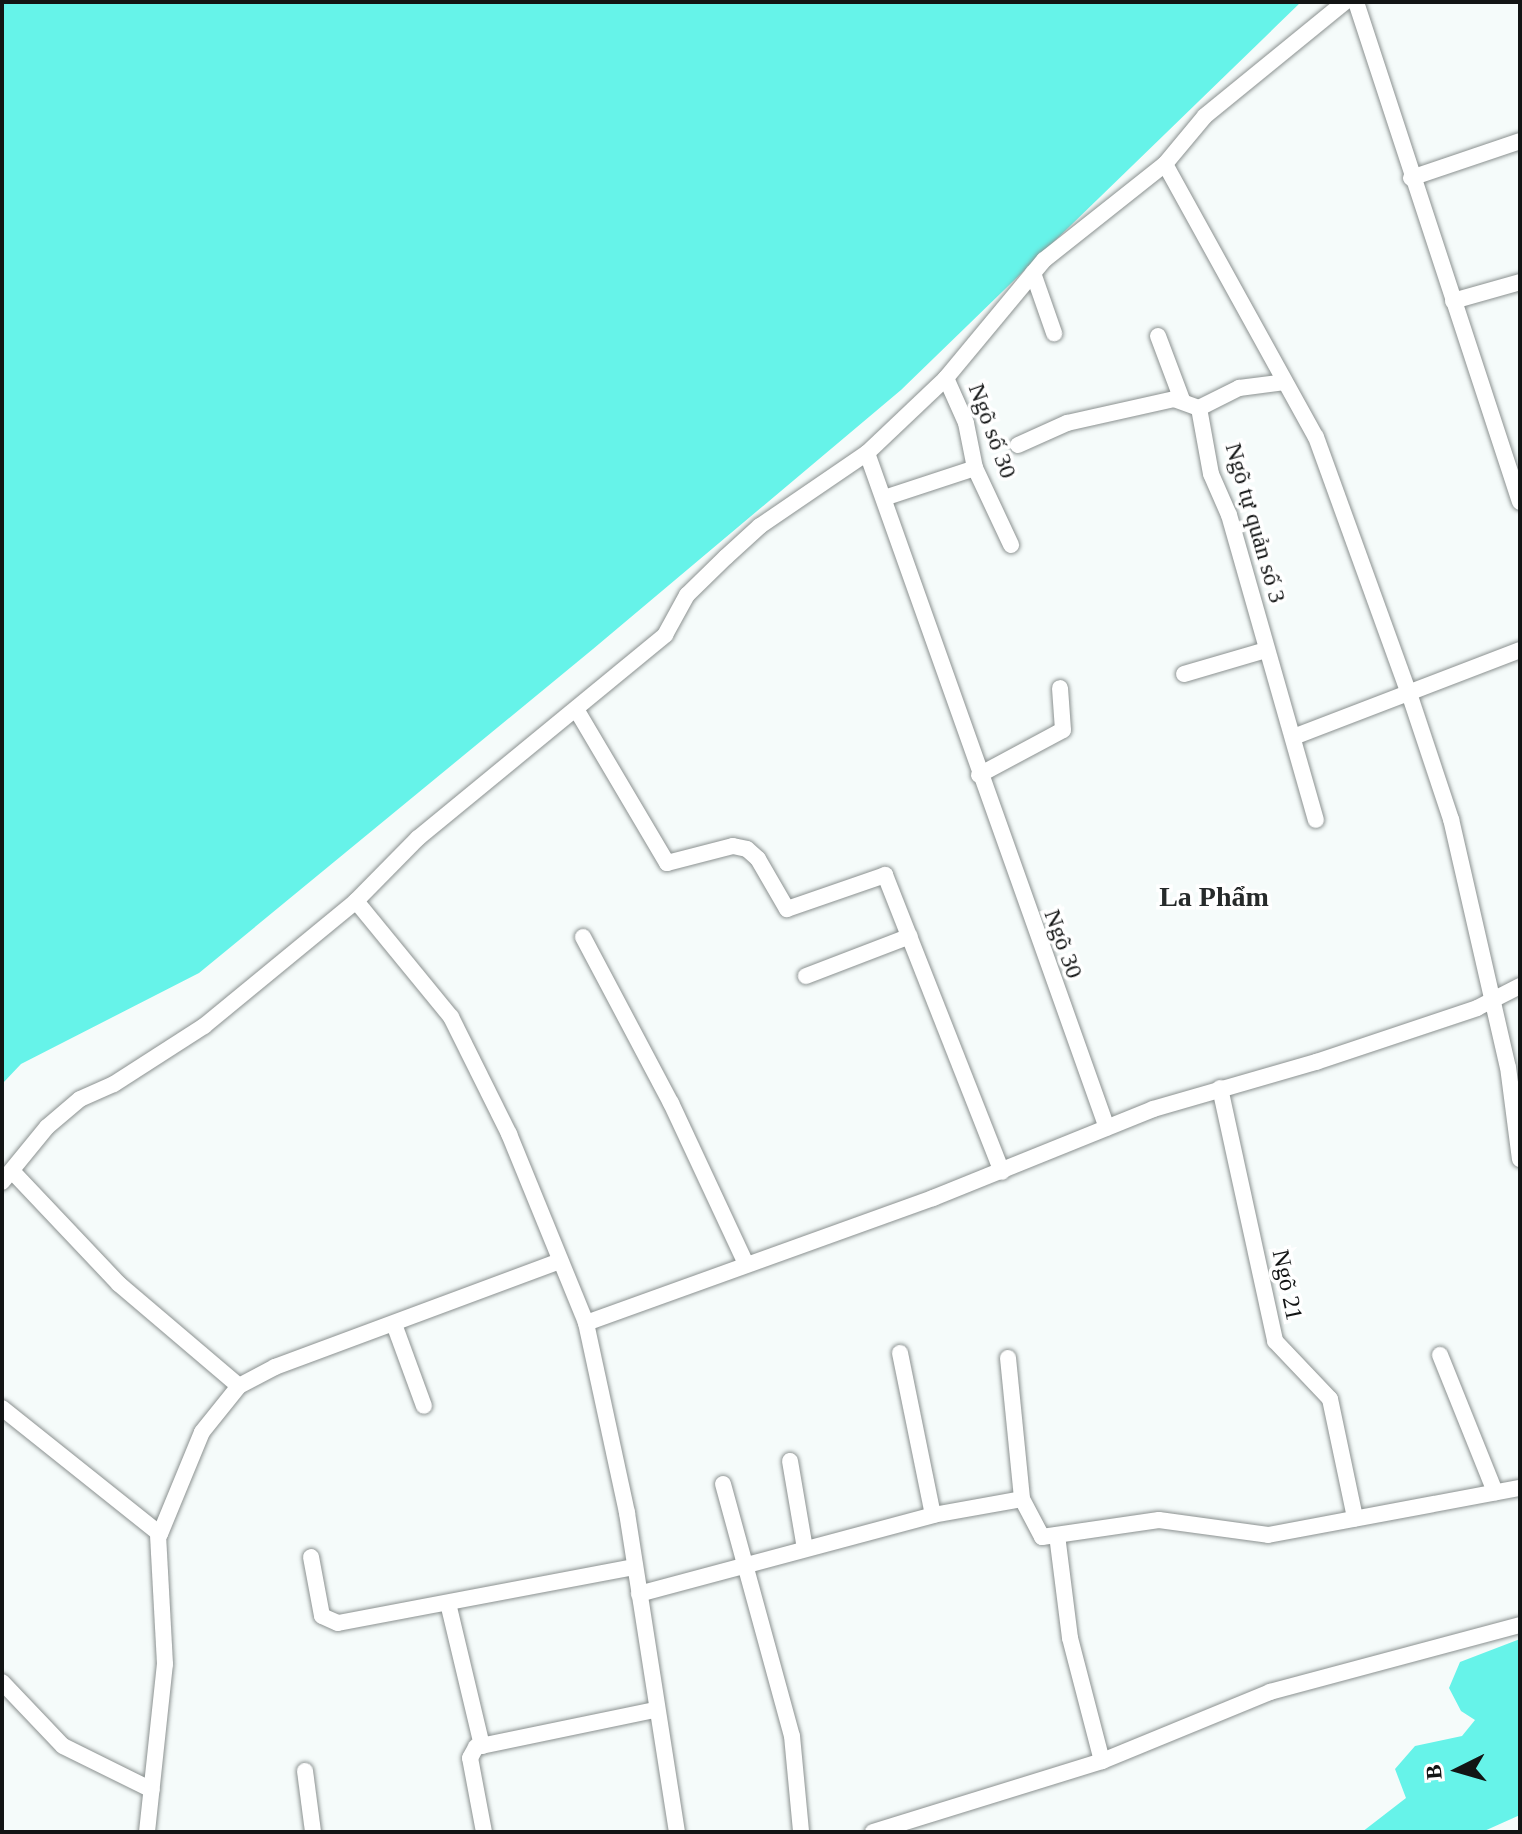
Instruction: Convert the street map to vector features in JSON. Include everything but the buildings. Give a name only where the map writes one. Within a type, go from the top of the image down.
[{"type":"street","points":[[239,1386],[119,1284],[7,1176],[47,1127],[80,1099],[114,1084],[204,1026],[356,901],[418,838],[665,635],[687,595],[760,526],[867,453],[946,378],[1033,273],[1165,164],[1205,116],[1345,2]]},
{"type":"street","points":[[1356,2],[1411,178],[1520,502]]},
{"type":"street","points":[[1411,178],[1520,141]]},
{"type":"street","points":[[1165,164],[1316,437],[1410,696],[1451,819],[1493,996],[1520,1159]]},
{"type":"street","points":[[1033,273],[1054,333]]},
{"type":"street","points":[[1453,301],[1520,282]]},
{"type":"street","points":[[1158,336],[1182,400]]},
{"type":"street","name":"Ngõ số 30","points":[[946,378],[966,423],[975,468],[1011,545]]},
{"type":"street","points":[[1018,445],[1067,423],[1182,400],[1199,408],[1239,388],[1285,382]]},
{"type":"street","name":"Ngõ tự quản số 3","points":[[1199,408],[1211,474],[1229,515],[1266,650],[1296,736],[1316,820]]},
{"type":"street","name":"Ngõ 30","points":[[867,453],[1107,1128]]},
{"type":"street","points":[[884,498],[975,468]]},
{"type":"street","points":[[1184,674],[1266,650]]},
{"type":"street","points":[[1296,736],[1410,696],[1520,650]]},
{"type":"street","points":[[979,775],[1063,730],[1060,688]]},
{"type":"street","points":[[576,709],[667,863],[733,846],[747,849],[758,859],[787,909],[884,874],[1002,1172]]},
{"type":"street","points":[[356,901],[451,1017],[509,1134],[557,1262],[586,1323],[635,1567],[655,1710],[677,1832]]},
{"type":"street","points":[[806,976],[910,936]]},
{"type":"street","points":[[583,937],[671,1103],[746,1264]]},
{"type":"street","points":[[586,1323],[1002,1172],[1107,1128],[1220,1088],[1477,1008],[1493,996],[1520,986]]},
{"type":"street","name":"Ngõ 21","points":[[1220,1088],[1275,1341],[1304,1366],[1330,1399],[1355,1518]]},
{"type":"street","points":[[147,1832],[165,1664],[158,1534],[202,1432],[239,1386],[275,1367],[557,1262]]},
{"type":"street","points":[[394,1324],[424,1406]]},
{"type":"street","points":[[900,1353],[933,1515]]},
{"type":"street","points":[[1440,1355],[1495,1492]]},
{"type":"street","points":[[1008,1358],[1022,1499],[1036,1533],[1057,1535],[1159,1520],[1268,1535],[1520,1488]]},
{"type":"street","points":[[2,1408],[158,1534]]},
{"type":"street","points":[[790,1461],[805,1549]]},
{"type":"street","points":[[723,1484],[799,1764],[801,1832]]},
{"type":"street","points":[[639,1594],[745,1569],[805,1549],[933,1515],[1022,1499]]},
{"type":"street","points":[[1057,1535],[1070,1638],[1102,1761]]},
{"type":"street","points":[[311,1557],[328,1620],[354,1621],[635,1567]]},
{"type":"street","points":[[448,1603],[482,1746]]},
{"type":"street","points":[[873,1832],[1102,1761],[1270,1692],[1520,1625]]},
{"type":"street","points":[[2,1682],[63,1746],[152,1790]]},
{"type":"street","points":[[484,1832],[470,1758],[482,1746],[655,1710]]},
{"type":"street","points":[[305,1771],[313,1832]]},
{"type":"water","points":[[2,2],[1301,2],[901,390],[593,649],[199,973],[21,1064],[2,1084]]},
{"type":"water","points":[[1520,1639],[1520,1815],[1482,1832],[1362,1832],[1406,1798],[1395,1769],[1415,1746],[1462,1736],[1475,1720],[1461,1711],[1449,1688],[1460,1662]]},
{"type":"district","name":"La Phẩm","points":[[1214,897]]}]
